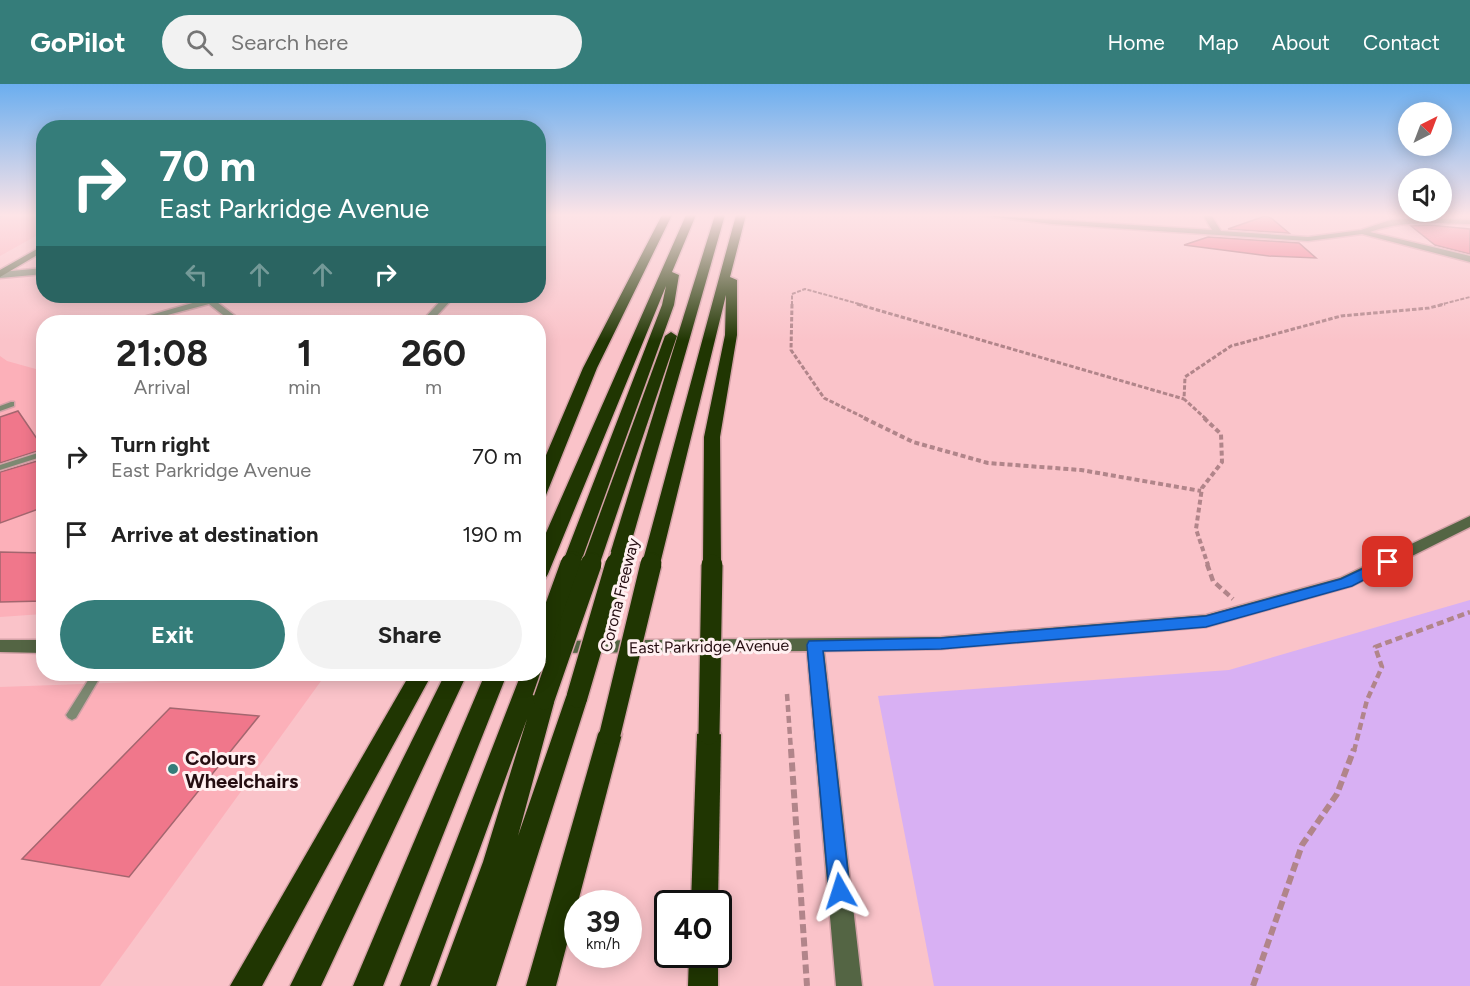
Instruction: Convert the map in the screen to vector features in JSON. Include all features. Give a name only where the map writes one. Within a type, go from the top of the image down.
[{"type":"highway","points":[[546,448],[590,368],[646,257]]},
{"type":"highway","points":[[546,555],[673,257]]},
{"type":"highway","points":[[546,664],[668,305],[678,257]]},
{"type":"highway","points":[[546,638],[582,560],[682,306],[704,257]]},
{"type":"highway","points":[[481,986],[577,697],[706,257]]},
{"type":"highway","name":"Corona Freeway","points":[[541,986],[610,734],[730,257]]},
{"type":"highway","points":[[705,890],[712,565],[712,437],[730,335],[732,257]]},
{"type":"highway","points":[[546,475],[590,368]]},
{"type":"highway","points":[[245,986],[417,681]]},
{"type":"highway","points":[[305,986],[452,681]]},
{"type":"highway","points":[[368,986],[493,681]]},
{"type":"highway","points":[[452,986],[497,862],[533,701],[532,681]]},
{"type":"highway","points":[[414,986],[540,681]]},
{"type":"highway","points":[[704,968],[704,986]]},
{"type":"main road","points":[[0,274],[28,257]]},
{"type":"main road","name":"East Parkridge Avenue","points":[[546,647],[814,645],[978,640],[1206,621],[1346,582],[1470,521]]},
{"type":"main road","points":[[814,645],[849,986]]},
{"type":"main road","points":[[0,646],[36,647]]},
{"type":"street","points":[[0,274],[36,272]]},
{"type":"street","points":[[153,315],[190,303]]},
{"type":"street","points":[[213,303],[229,315]]},
{"type":"street","points":[[432,315],[444,303]]},
{"type":"lane","points":[[0,410],[11,404]]},
{"type":"lane","points":[[0,468],[36,456]]},
{"type":"lane","points":[[72,715],[94,681]]},
{"type":"path","points":[[1201,491],[1081,470],[988,463],[914,442],[824,398],[791,350],[792,294],[805,289],[1029,352],[1079,370],[1184,399],[1221,434],[1222,462],[1201,491],[1196,529],[1213,581],[1245,610]]},
{"type":"path","points":[[1184,399],[1185,377],[1231,346],[1341,316],[1429,308],[1470,297]]},
{"type":"path","points":[[1253,986],[1302,845],[1317,827],[1350,762],[1370,692],[1382,667],[1375,647],[1470,612]]},
{"type":"path","points":[[787,694],[807,986]]},
{"type":"shaded area","points":[[0,356],[7,361],[36,369],[36,614],[0,617]]},
{"type":"shaded area","points":[[1470,600],[1470,986],[934,986],[878,696],[1229,670]]},
{"type":"shaded area","points":[[164,681],[321,681],[100,986],[0,986],[0,687]]},
{"type":"building","points":[[18,411],[36,437],[36,452],[0,463],[0,417]]},
{"type":"building","points":[[36,461],[36,510],[0,523],[0,472]]},
{"type":"building","points":[[0,552],[36,553],[36,601],[0,602]]},
{"type":"building","points":[[170,708],[259,716],[129,877],[22,859]]},
{"type":"place","name":"Colours Wheelchairs","points":[[173,769]]},
{"type":"route","points":[[840,891],[814,645],[941,644],[1206,621],[1346,582],[1388,562]]}]
